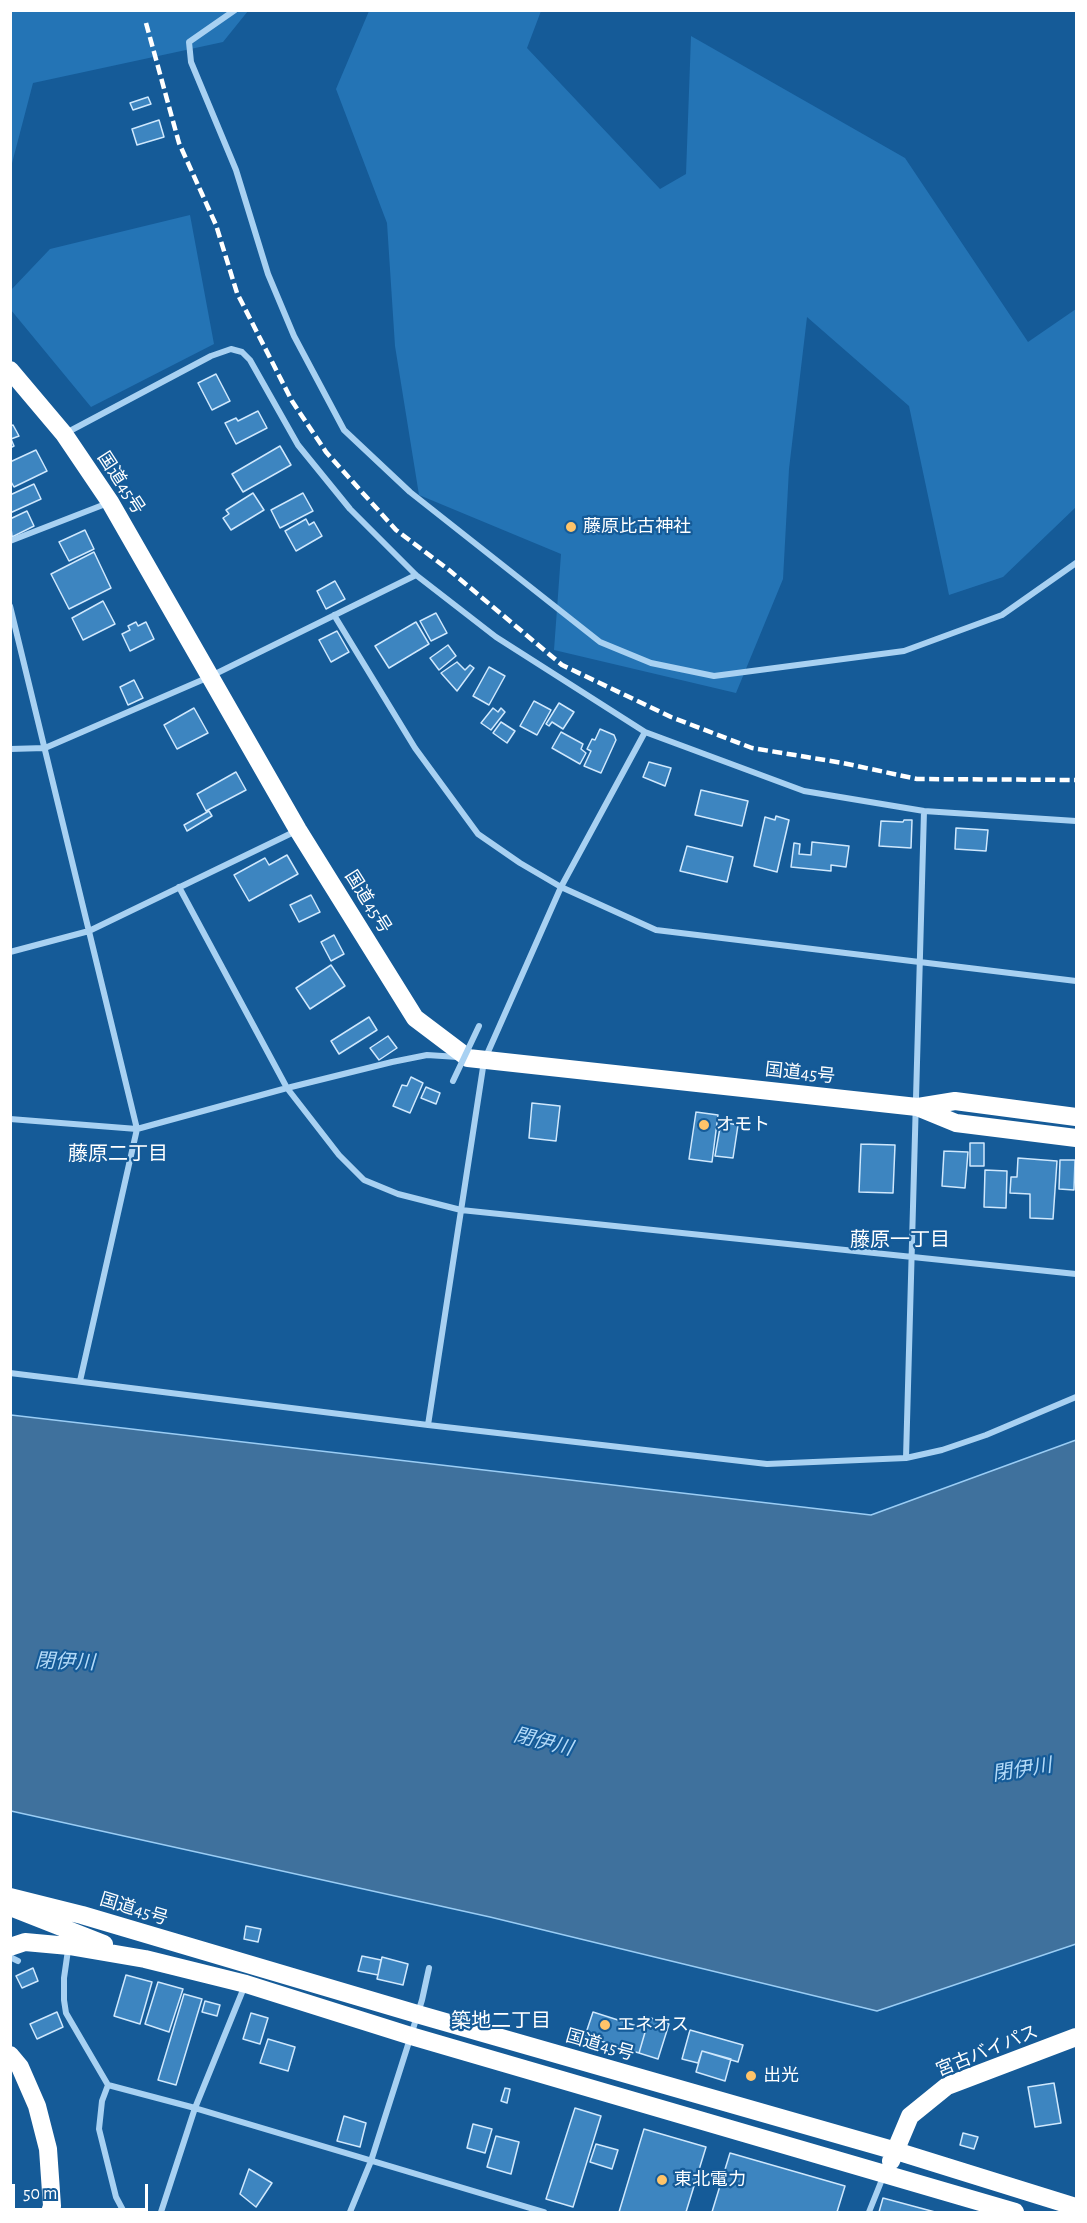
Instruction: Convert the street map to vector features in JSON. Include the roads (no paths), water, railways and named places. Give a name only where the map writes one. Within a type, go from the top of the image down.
[{"type":"highway","name":"国道45号","points":[[10,370],[63,434],[110,502],[298,830],[415,1018],[476,1060],[917,1107],[955,1101],[1077,1117]]},
{"type":"highway","name":"国道45号","points":[[917,1107],[956,1123],[1077,1138]]},
{"type":"highway","points":[[10,1897],[20,1910],[145,1959]]},
{"type":"highway","name":"国道45号","points":[[20,1910],[251,1965],[896,2151],[1077,2207]]},
{"type":"highway","points":[[14,1954],[25,1942],[69,1946],[145,1959],[246,1984],[411,2036],[1016,2212]]},
{"type":"highway","name":"宮古バイパス","points":[[885,2173],[910,2116],[947,2086],[1077,2037]]},
{"type":"highway","points":[[10,2055],[20,2067],[37,2106],[46,2138],[52,2206],[50,2212]]},
{"type":"street","points":[[235,10],[189,42],[191,62],[236,170],[272,284],[294,336],[344,430],[410,492],[600,642],[651,663],[714,676],[904,651],[1002,615],[1077,563]]},
{"type":"street","points":[[63,434],[211,356],[231,349],[242,352],[250,360],[298,445],[350,509],[416,575],[496,637],[645,732],[804,791],[924,811],[1077,821]]},
{"type":"street","points":[[10,541],[110,502]]},
{"type":"street","points":[[10,749],[45,748],[209,677],[416,575]]},
{"type":"street","points":[[10,606],[138,1129],[80,1381]]},
{"type":"street","points":[[334,615],[415,748],[478,834],[561,888],[656,930],[920,964],[1077,981]]},
{"type":"street","points":[[428,1425],[461,1210],[476,1060],[561,888],[645,732]]},
{"type":"street","points":[[906,1458],[924,811]]},
{"type":"street","points":[[10,952],[89,931],[298,830]]},
{"type":"street","points":[[179,887],[286,1088],[339,1155],[364,1180],[398,1194],[461,1210],[1077,1274]]},
{"type":"street","points":[[453,1082],[480,1026]]},
{"type":"street","points":[[10,1119],[138,1129],[286,1088],[427,1055],[476,1060]]},
{"type":"street","points":[[10,1373],[767,1464],[906,1458],[942,1450],[986,1435],[1077,1397]]},
{"type":"street","points":[[69,1946],[64,1978],[66,2013],[108,2085],[195,2108],[544,2212]]},
{"type":"street","points":[[10,1958],[14,1954]]},
{"type":"street","points":[[161,2212],[195,2108],[246,1984],[251,1965]]},
{"type":"street","points":[[350,2212],[371,2161],[422,2000],[429,1968]]},
{"type":"street","points":[[108,2085],[102,2101],[99,2129],[110,2178],[124,2212]]},
{"type":"street","points":[[869,2212],[885,2173]]},
{"type":"water","name":"閉伊川","points":[[11,1415],[871,1515],[1076,1440],[1076,1944],[877,2011],[490,1917],[11,1811]]},
{"type":"railway","points":[[146,23],[179,143],[216,225],[237,293],[292,401],[326,452],[396,530],[449,570],[562,665],[671,717],[752,748],[843,763],[917,779],[1076,780]]},
{"type":"place","name":"藤原比古神社","points":[[571,527]]},
{"type":"place","name":"オモト","points":[[704,1125]]},
{"type":"place","name":"エネオス","points":[[605,2025]]},
{"type":"place","name":"出光","points":[[751,2076]]},
{"type":"place","name":"東北電力","points":[[662,2180]]},
{"type":"district","name":"藤原二丁目","points":[[118,1154]]},
{"type":"district","name":"藤原一丁目","points":[[900,1240]]},
{"type":"district","name":"築地二丁目","points":[[501,2021]]}]
